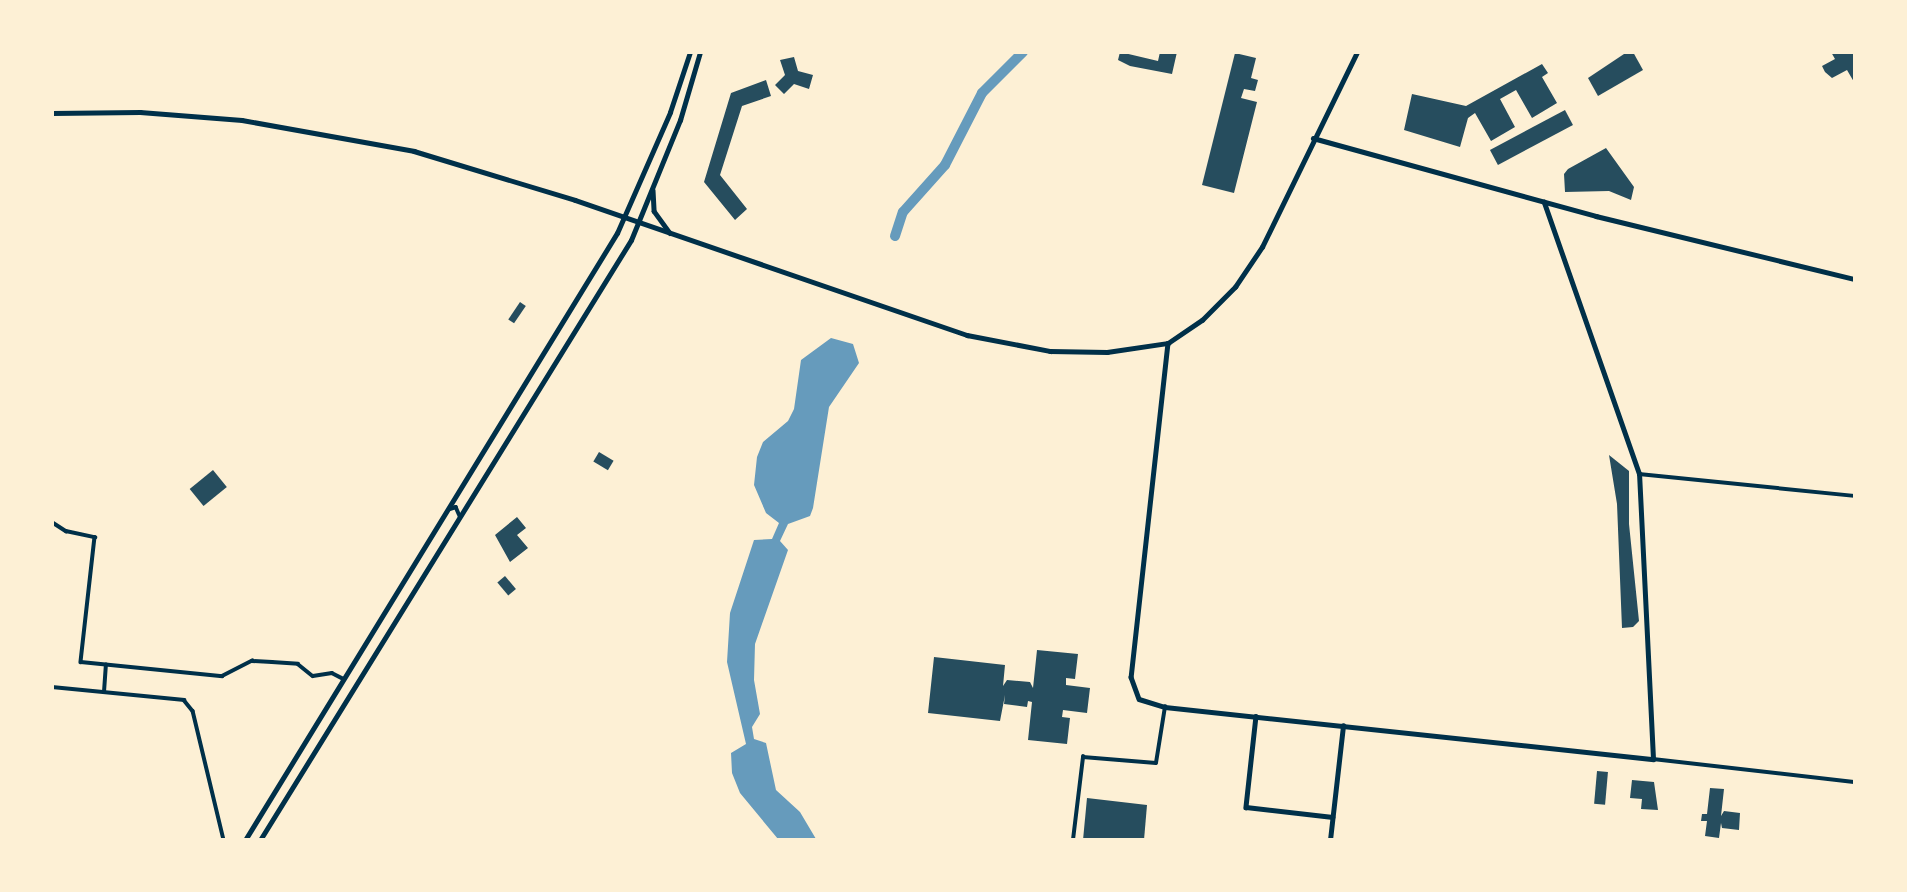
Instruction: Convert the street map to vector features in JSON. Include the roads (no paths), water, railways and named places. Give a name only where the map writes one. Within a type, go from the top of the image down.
[{"type":"main road","points":[[245,839],[625,218],[690,52]]},
{"type":"main road","points":[[260,839],[640,222],[700,52]]},
{"type":"street","points":[[52,113],[135,112],[242,121],[377,142],[464,163],[980,338],[1086,352],[1153,348],[1168,343],[1211,312],[1245,274],[1357,52]]},
{"type":"street","points":[[1313,138],[1544,202],[1854,279]]},
{"type":"street","points":[[653,190],[654,211],[671,233]]},
{"type":"street","points":[[1544,202],[1639,474],[1653,759]]},
{"type":"street","points":[[1168,343],[1131,677],[1139,699],[1165,707],[1854,782]]},
{"type":"street","points":[[1639,474],[1854,496]]},
{"type":"street","points":[[448,511],[456,508],[460,518]]},
{"type":"street","points":[[52,522],[66,531],[95,537],[81,662],[222,676],[252,662],[272,662],[298,664],[313,676],[332,673],[344,679]]},
{"type":"street","points":[[366,645],[368,654],[377,652]]},
{"type":"street","points":[[104,692],[106,664]]},
{"type":"street","points":[[52,687],[177,697],[190,705],[224,839]]},
{"type":"street","points":[[1073,839],[1083,757],[1156,763],[1165,707]]},
{"type":"street","points":[[1256,716],[1246,807],[1332,817]]},
{"type":"street","points":[[1330,839],[1343,726]]},
{"type":"water","points":[[831,338],[853,344],[859,363],[829,407],[813,508],[810,516],[788,524],[780,541],[788,550],[755,644],[754,680],[760,714],[752,727],[754,739],[766,743],[776,790],[800,812],[816,839],[778,839],[740,793],[732,773],[731,753],[746,744],[727,662],[730,613],[754,540],[772,539],[779,523],[766,513],[754,485],[757,457],[763,442],[788,421],[794,409],[801,360]]},
{"type":"waterway","points":[[895,236],[903,212],[945,165],[982,93],[1023,52]]}]
